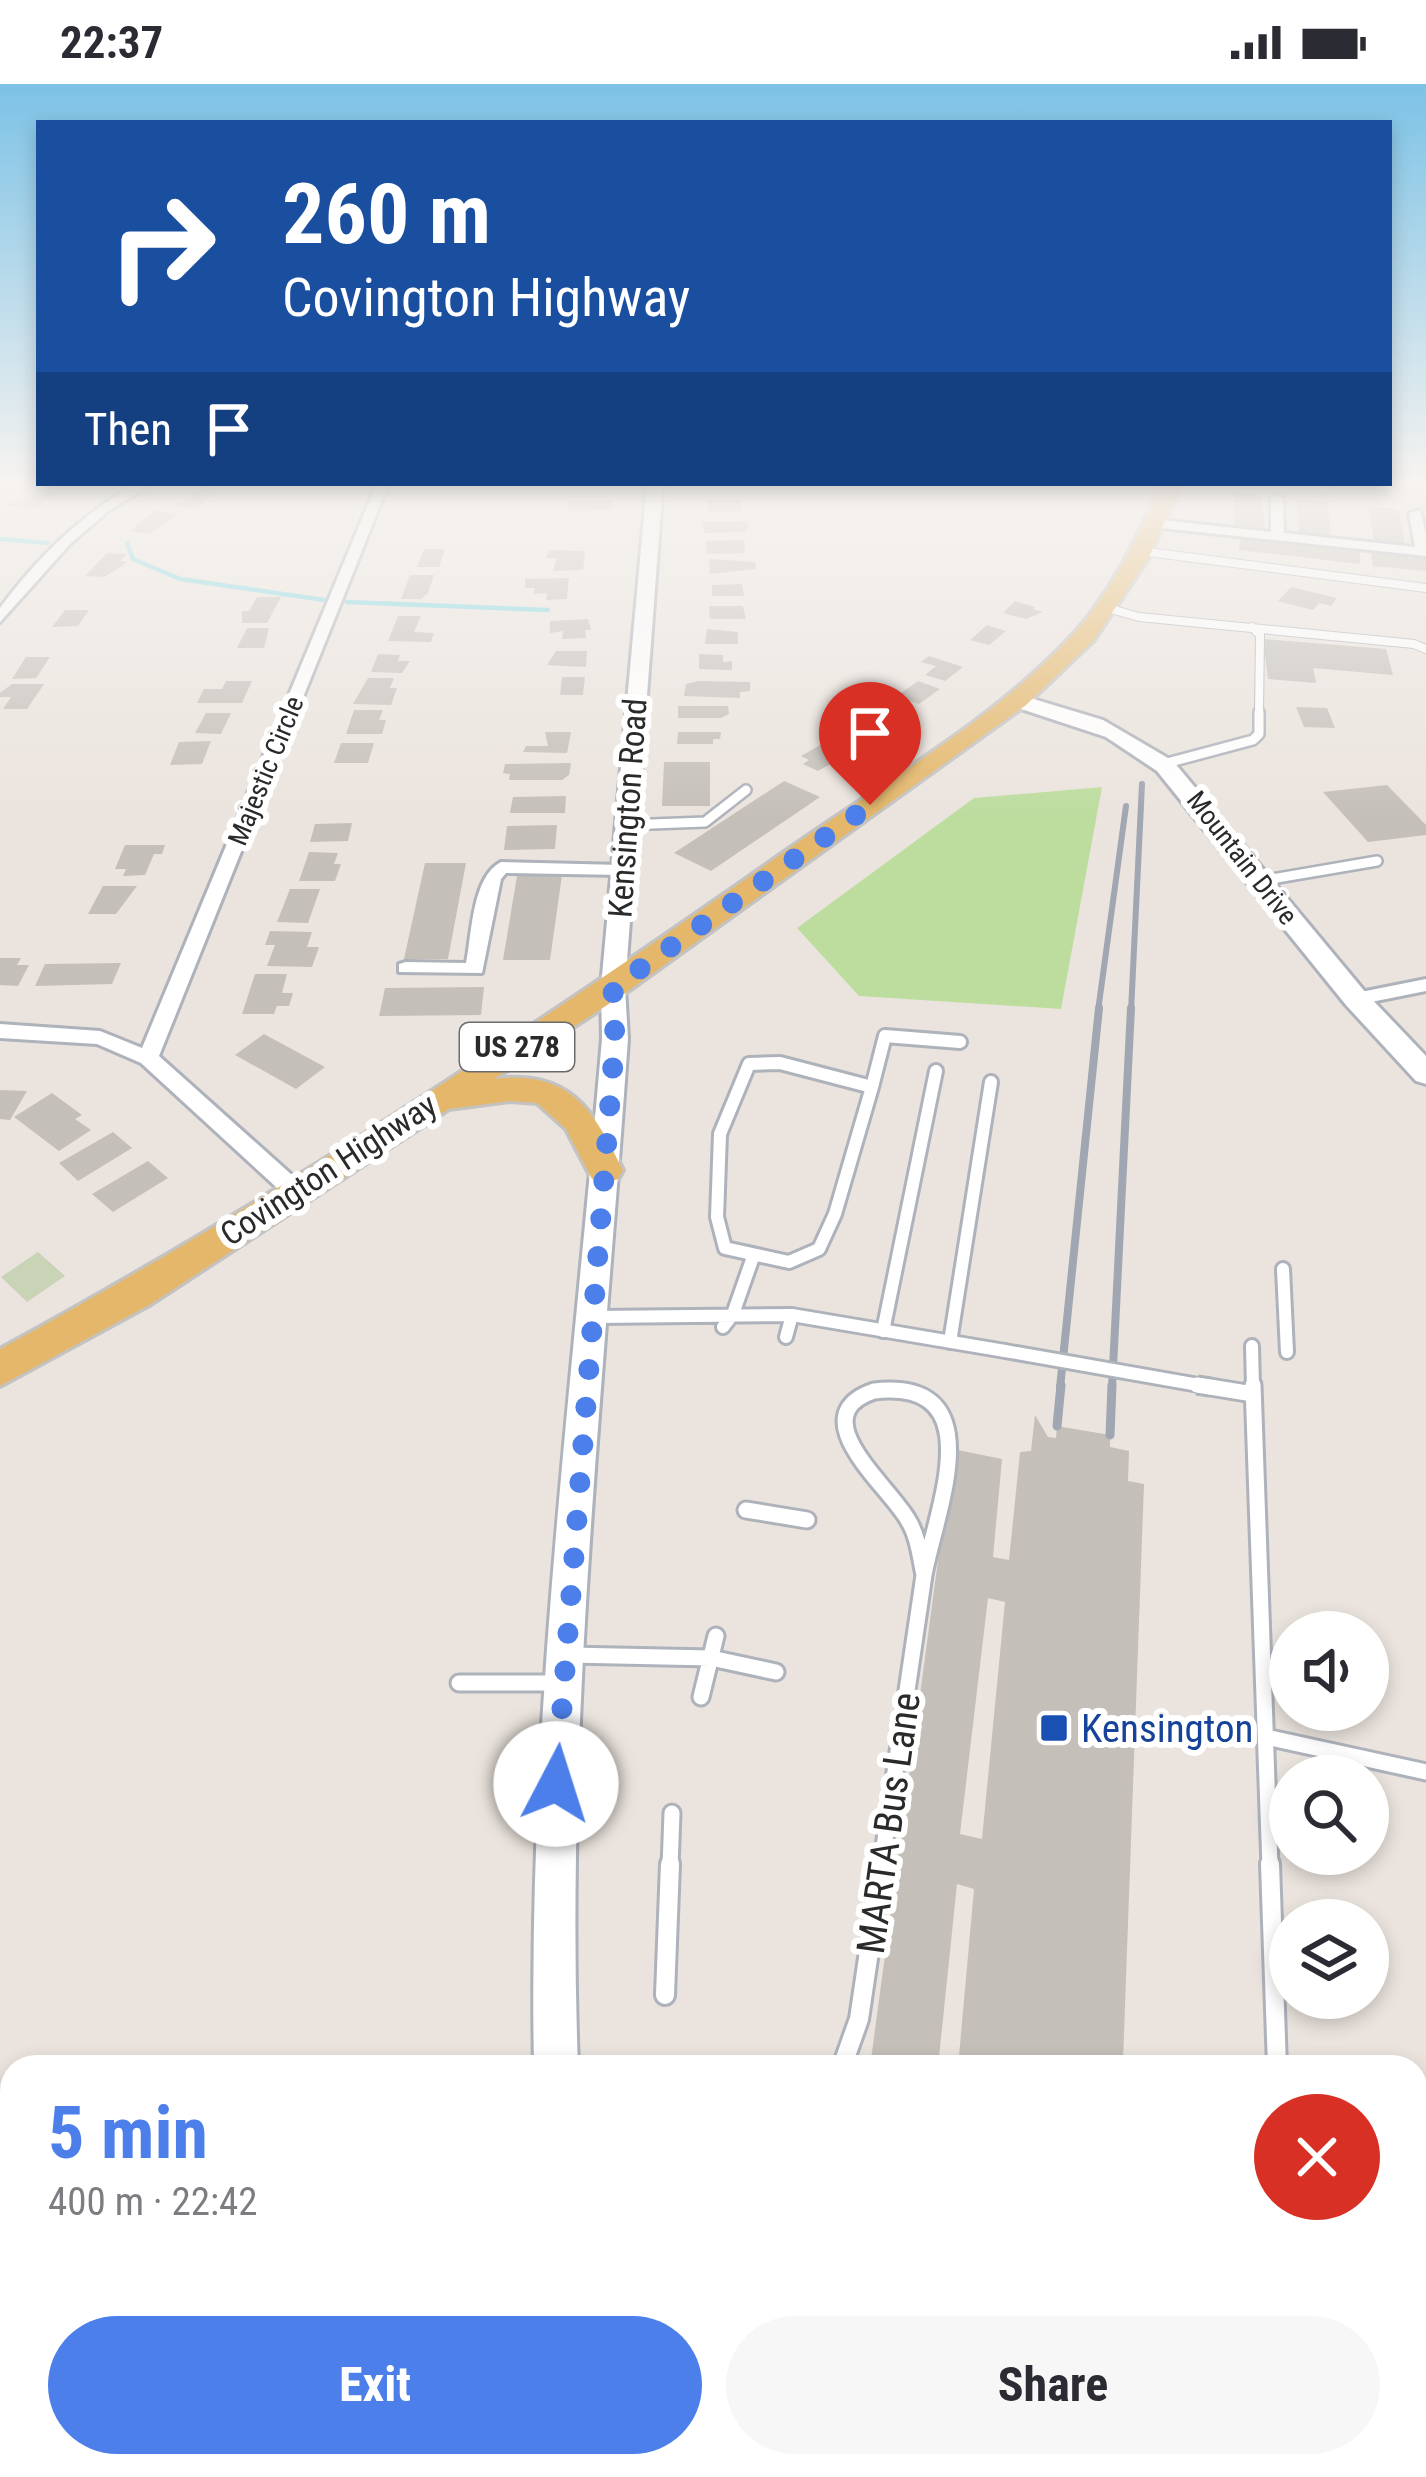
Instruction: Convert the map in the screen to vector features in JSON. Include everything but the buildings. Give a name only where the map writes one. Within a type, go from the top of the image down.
[{"type":"main road","name":"Covington Highway","points":[[0,1369],[137,1293],[613,988],[1017,700],[1086,635],[1113,593]]},
{"type":"main road","name":"Mountain Drive","points":[[1017,700],[1093,722],[1141,746],[1163,764],[1356,999],[1426,1074]]},
{"type":"main road","points":[[421,1108],[501,1088],[547,1091],[571,1107],[605,1170]]},
{"type":"street","points":[[0,618],[20,593]]},
{"type":"street","name":"Majestic Circle","points":[[148,1058],[337,593]]},
{"type":"street","name":"Kensington Road","points":[[556,2055],[552,1930],[566,1669],[615,1039],[613,988],[646,593]]},
{"type":"street","points":[[406,968],[475,969],[492,879],[501,867],[622,870]]},
{"type":"street","points":[[1356,999],[1426,985]]},
{"type":"street","points":[[0,1031],[100,1038],[148,1058],[295,1191]]},
{"type":"lane","points":[[1104,607],[1163,620],[1426,649]]},
{"type":"lane","points":[[1163,764],[1253,740],[1258,734],[1260,635],[1252,627]]},
{"type":"lane","points":[[626,825],[705,822],[746,790]]},
{"type":"lane","points":[[1339,852],[1353,866]]},
{"type":"lane","points":[[1259,882],[1377,861]]},
{"type":"lane","points":[[872,1087],[780,1063],[749,1064],[720,1134],[717,1217],[725,1248],[789,1262],[819,1249],[835,1214],[872,1087],[885,1036],[960,1042]]},
{"type":"lane","points":[[883,1330],[936,1071]]},
{"type":"lane","points":[[950,1342],[992,1082]]},
{"type":"lane","points":[[723,1327],[733,1314],[753,1256]]},
{"type":"lane","points":[[1283,1269],[1287,1352]]},
{"type":"lane","points":[[786,1337],[792,1315]]},
{"type":"lane","points":[[594,1317],[792,1315],[1253,1394]]},
{"type":"lane","points":[[1252,1346],[1277,2055]]},
{"type":"lane","name":"MARTA Bus Lane","points":[[846,2055],[859,2019],[924,1576],[949,1441],[946,1417],[933,1402],[906,1389],[882,1388],[863,1394],[849,1408],[844,1425],[849,1445],[912,1526],[924,1576]]},
{"type":"lane","points":[[746,1510],[807,1520]]},
{"type":"lane","points":[[701,1697],[716,1636]]},
{"type":"lane","points":[[459,1683],[711,1658],[776,1672]]},
{"type":"lane","points":[[1266,1737],[1426,1772]]},
{"type":"lane","points":[[665,1995],[672,1813]]},
{"type":"green space","points":[[1102,787],[1061,1009],[859,996],[797,928],[974,798]]},
{"type":"green space","points":[[38,1252],[65,1276],[27,1302],[1,1277]]},
{"type":"waterway","points":[[274,593],[324,600]]},
{"type":"waterway","points":[[347,602],[548,610]]},
{"type":"railway","points":[[1131,1011],[1142,784]]},
{"type":"railway","points":[[1098,1011],[1126,806]]},
{"type":"railway","points":[[1060,1388],[1099,1008]]},
{"type":"railway","points":[[1112,1388],[1131,1008]]},
{"type":"railway","points":[[1057,1426],[1061,1385]]},
{"type":"railway","points":[[1110,1435],[1112,1385]]},
{"type":"place","name":"Kensington","points":[[1054,1728]]},
{"type":"route","points":[[556,1784],[615,1039],[613,988],[870,805]]}]
